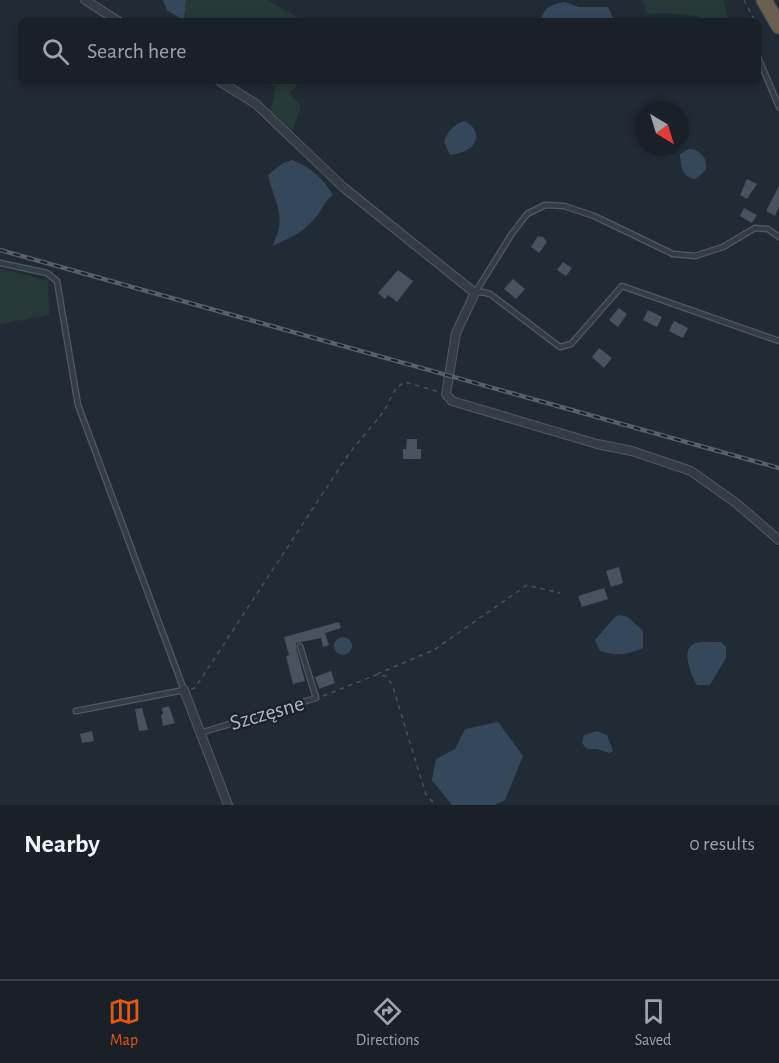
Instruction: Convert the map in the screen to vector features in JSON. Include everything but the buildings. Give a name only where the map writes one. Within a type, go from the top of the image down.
[{"type":"highway","points":[[764,0],[779,26]]},
{"type":"street","points":[[85,0],[113,18]]},
{"type":"street","points":[[224,84],[256,104],[343,187],[475,293],[456,333],[446,394],[452,400],[691,471],[736,503],[779,540]]},
{"type":"street","name":"Szczęsne","points":[[184,690],[228,805]]},
{"type":"lane","points":[[761,64],[779,107]]},
{"type":"lane","points":[[475,293],[511,235],[527,214],[545,205],[564,206],[594,216],[673,254],[695,256],[723,247],[755,228],[768,229],[779,237]]},
{"type":"lane","points":[[0,263],[47,273],[57,281],[78,405],[184,690],[76,711]]},
{"type":"lane","points":[[475,293],[482,291],[490,294],[560,347],[571,344],[622,286],[779,342]]},
{"type":"lane","name":"Szczęsne","points":[[200,732],[316,698],[300,646]]},
{"type":"path","points":[[744,0],[753,18]]},
{"type":"path","points":[[184,690],[195,688],[348,455],[384,411],[396,388],[405,382],[446,394]]},
{"type":"path","points":[[316,698],[434,650],[527,585],[560,593]]},
{"type":"path","points":[[376,675],[385,676],[392,684],[426,795],[436,805]]},
{"type":"green space","points":[[186,0],[268,0],[299,18],[184,18]]},
{"type":"green space","points":[[642,0],[724,0],[727,18],[701,18],[666,13],[648,14]]},
{"type":"green space","points":[[266,84],[298,84],[289,93],[301,106],[292,133],[270,113],[276,86]]},
{"type":"green space","points":[[0,268],[48,281],[49,315],[0,324]]},
{"type":"water","points":[[163,0],[186,0],[184,18],[179,18],[167,10]]},
{"type":"water","points":[[565,2],[579,7],[608,7],[613,18],[542,18],[549,7]]},
{"type":"water","points":[[464,121],[473,127],[476,140],[465,151],[450,155],[444,142],[449,132]]},
{"type":"water","points":[[689,149],[696,150],[702,154],[706,168],[695,179],[685,174],[680,156],[689,156]]},
{"type":"water","points":[[292,160],[316,174],[333,195],[309,225],[272,246],[277,236],[280,219],[268,175],[283,163]]},
{"type":"water","points":[[620,615],[628,617],[643,631],[643,648],[622,654],[600,651],[595,640],[615,617]]},
{"type":"water","points":[[343,637],[349,640],[352,646],[349,652],[343,655],[337,652],[334,646],[337,640]]},
{"type":"water","points":[[721,642],[726,647],[726,658],[710,685],[697,685],[688,662],[689,649],[696,643]]},
{"type":"water","points":[[498,722],[523,756],[505,800],[495,805],[452,805],[432,780],[436,759],[455,749],[465,729]]},
{"type":"water","points":[[597,731],[607,735],[613,751],[609,753],[587,749],[582,743],[584,735]]},
{"type":"railway","points":[[0,250],[779,468]]}]
